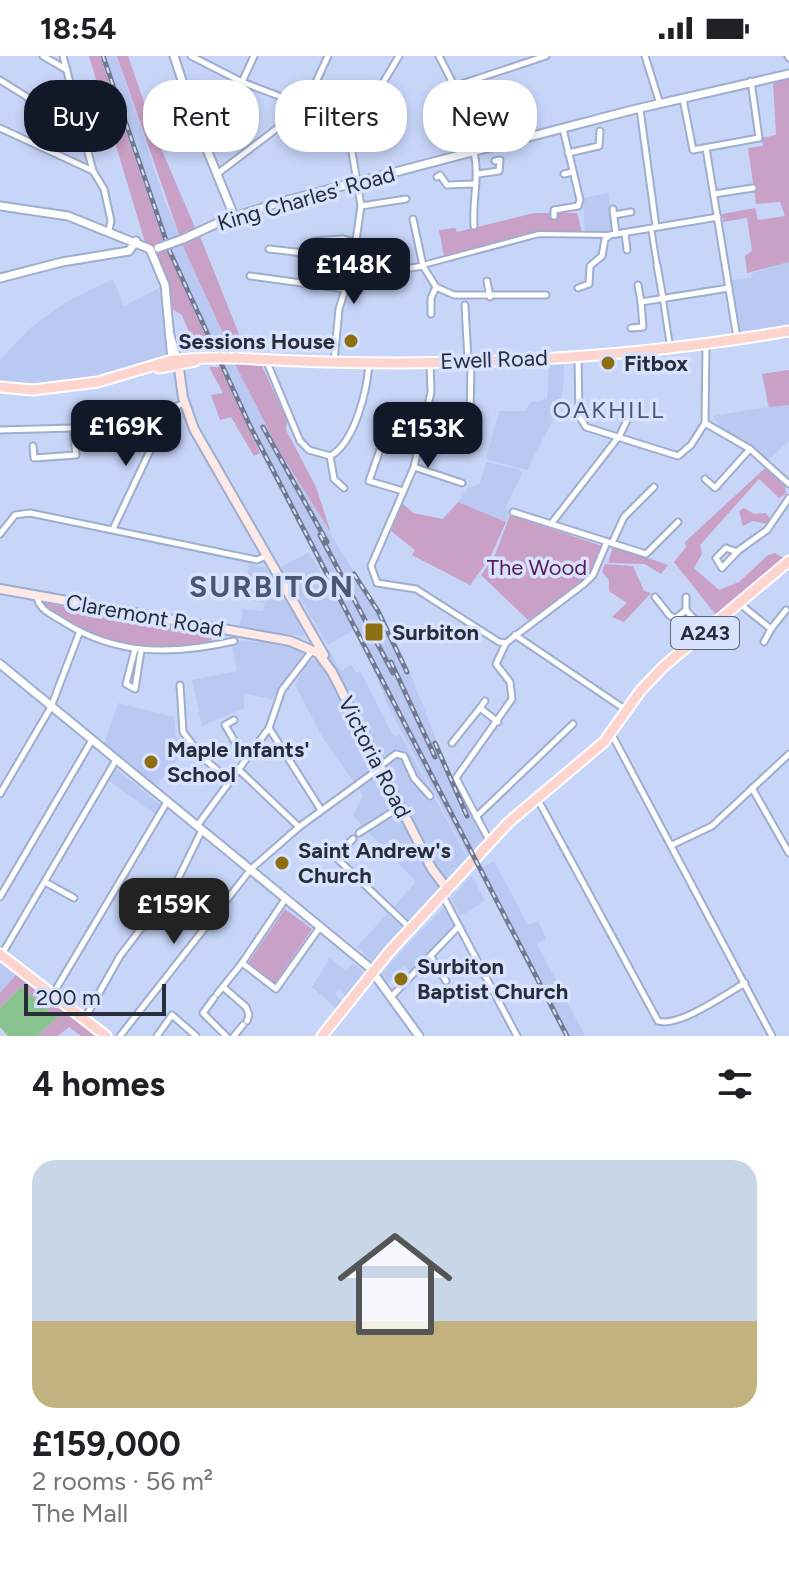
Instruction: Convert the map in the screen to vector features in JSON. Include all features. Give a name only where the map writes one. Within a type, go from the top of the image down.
[{"type":"main road","name":"Ewell Road","points":[[0,387],[33,390],[98,382],[202,358],[369,364],[578,356],[670,349],[789,331]]},
{"type":"main road","name":"Victoria Road","points":[[175,362],[184,403],[194,429],[307,627],[310,645],[327,664],[446,893]]},
{"type":"main road","name":"A243","points":[[322,1036],[372,971],[537,797],[611,733],[657,673],[789,561]]},
{"type":"main road","name":"Claremont Road","points":[[0,589],[310,645]]},
{"type":"main road","points":[[1,955],[106,1036]]},
{"type":"street","points":[[43,56],[67,70]]},
{"type":"street","points":[[63,56],[70,80]]},
{"type":"street","points":[[174,56],[217,174],[238,215]]},
{"type":"street","points":[[191,56],[238,80]]},
{"type":"street","points":[[243,80],[254,56]]},
{"type":"street","points":[[319,80],[331,56]]},
{"type":"street","points":[[385,80],[399,56]]},
{"type":"street","points":[[439,56],[452,80]]},
{"type":"street","points":[[472,80],[546,56]]},
{"type":"street","points":[[645,56],[660,104]]},
{"type":"street","name":"King Charles' Road","points":[[537,135],[789,74]]},
{"type":"street","points":[[0,80],[24,95]]},
{"type":"street","points":[[683,99],[693,150],[759,138],[751,81]]},
{"type":"street","points":[[640,109],[657,265],[670,349]]},
{"type":"street","points":[[0,128],[93,171]]},
{"type":"street","points":[[554,216],[554,210],[578,206],[580,200],[563,129]]},
{"type":"street","points":[[217,174],[275,130]]},
{"type":"street","points":[[568,153],[599,146],[600,131]]},
{"type":"street","points":[[706,148],[737,339]]},
{"type":"street","points":[[88,152],[93,171],[104,189],[111,221],[109,230]]},
{"type":"street","points":[[334,363],[339,309],[350,278],[361,206],[359,182],[351,152]]},
{"type":"street","points":[[473,226],[474,184],[478,174],[474,152]]},
{"type":"street","name":"King Charles' Road","points":[[154,250],[238,215],[474,152]]},
{"type":"street","points":[[478,174],[499,171],[499,160]]},
{"type":"street","points":[[564,174],[573,172]]},
{"type":"street","points":[[440,175],[447,185],[474,184]]},
{"type":"street","points":[[714,194],[753,188]]},
{"type":"street","points":[[361,206],[406,199]]},
{"type":"street","points":[[0,206],[68,216],[154,250],[165,285],[175,362]]},
{"type":"street","points":[[613,234],[614,212],[631,212]]},
{"type":"street","points":[[350,278],[471,255],[479,249],[539,234],[625,233],[718,217]]},
{"type":"street","points":[[413,219],[423,266],[436,287],[454,295],[490,297],[542,292]]},
{"type":"street","points":[[625,233],[627,250]]},
{"type":"street","points":[[578,288],[589,284],[590,266],[602,256],[605,239],[613,234]]},
{"type":"street","points":[[314,242],[342,239],[356,242]]},
{"type":"street","points":[[0,278],[62,262],[129,251],[136,241]]},
{"type":"street","points":[[269,249],[304,253],[352,268]]},
{"type":"street","points":[[250,276],[346,289]]},
{"type":"street","points":[[487,281],[490,297]]},
{"type":"street","points":[[631,328],[643,327],[638,285]]},
{"type":"street","points":[[431,314],[431,298],[436,287]]},
{"type":"street","points":[[641,302],[729,288]]},
{"type":"street","points":[[465,305],[470,360],[470,421]]},
{"type":"street","points":[[578,356],[581,421],[586,427],[678,456],[691,445],[705,423],[706,344]]},
{"type":"street","points":[[266,360],[300,441],[309,450],[330,456]]},
{"type":"street","points":[[430,361],[431,392],[414,467],[372,561],[374,579],[380,584],[416,589],[499,642],[506,643]]},
{"type":"street","points":[[330,456],[341,448],[362,408],[369,364]]},
{"type":"street","points":[[0,430],[73,428],[164,412],[184,403]]},
{"type":"street","points":[[113,529],[164,421],[164,412]]},
{"type":"street","points":[[551,524],[628,418]]},
{"type":"street","points":[[705,423],[750,449],[789,484]]},
{"type":"street","points":[[33,446],[34,458],[76,455],[73,428]]},
{"type":"street","points":[[383,441],[374,457],[369,481],[403,491]]},
{"type":"street","points":[[715,488],[750,449]]},
{"type":"street","points":[[330,456],[333,473],[344,488]]},
{"type":"street","points":[[414,467],[462,483]]},
{"type":"street","points":[[705,479],[721,493]]},
{"type":"street","points":[[491,843],[459,787],[457,775],[512,699],[510,682],[496,664],[506,643],[593,575],[624,517],[654,487]]},
{"type":"street","points":[[737,552],[767,530],[789,498]]},
{"type":"street","points":[[513,512],[650,553],[678,522]]},
{"type":"street","points":[[0,534],[12,518],[23,513],[257,560],[266,556]]},
{"type":"street","points":[[37,596],[41,607],[101,641],[138,649],[190,650],[234,641]]},
{"type":"street","points":[[655,597],[673,617],[686,610]]},
{"type":"street","points":[[686,597],[686,610],[706,632]]},
{"type":"street","points":[[740,604],[771,629]]},
{"type":"street","points":[[764,642],[786,610]]},
{"type":"street","points":[[0,794],[51,707],[80,631]]},
{"type":"street","points":[[515,635],[626,710]]},
{"type":"street","points":[[84,1019],[120,956],[177,881],[200,828],[229,780],[269,728],[282,690],[310,645]]},
{"type":"street","points":[[138,649],[135,689],[126,684],[138,649]]},
{"type":"street","points":[[0,664],[372,971],[419,1036]]},
{"type":"street","points":[[180,685],[183,732],[203,758],[229,780]]},
{"type":"street","points":[[452,743],[485,701]]},
{"type":"street","points":[[480,708],[498,722]]},
{"type":"street","points":[[234,720],[225,725],[235,742],[250,754]]},
{"type":"street","points":[[476,817],[573,724]]},
{"type":"street","points":[[269,728],[321,810]]},
{"type":"street","points":[[611,733],[770,1035]]},
{"type":"street","points":[[0,897],[92,740]]},
{"type":"street","points":[[120,1036],[251,869],[299,827],[396,754],[404,756],[414,778],[430,796]]},
{"type":"street","points":[[672,845],[712,826],[789,754]]},
{"type":"street","points":[[1,955],[116,760]]},
{"type":"street","points":[[238,769],[299,827]]},
{"type":"street","points":[[752,788],[789,853]]},
{"type":"street","points":[[537,797],[658,1021],[665,1023],[681,1019],[745,983]]},
{"type":"street","points":[[53,994],[167,802]]},
{"type":"street","points":[[359,833],[400,807]]},
{"type":"street","points":[[336,856],[353,839]]},
{"type":"street","points":[[325,847],[411,929]]},
{"type":"street","points":[[45,882],[74,898]]},
{"type":"street","points":[[446,893],[459,926],[517,1036]]},
{"type":"street","points":[[226,1036],[203,1013],[286,898]]},
{"type":"street","points":[[242,963],[276,989],[321,926]]},
{"type":"street","points":[[391,997],[459,926]]},
{"type":"street","points":[[431,957],[446,981]]},
{"type":"street","points":[[223,987],[246,1007],[249,1015],[234,1036]]},
{"type":"street","points":[[157,1036],[172,1015],[196,1036]]},
{"type":"shaded area","points":[[102,56],[117,56],[125,80],[110,80]]},
{"type":"shaded area","points":[[127,86],[143,135],[143,152],[149,152],[164,199],[235,364],[279,451],[386,623],[406,663],[443,757],[486,845],[471,861],[389,708],[364,646],[260,453],[177,275],[127,129]]},
{"type":"shaded area","points":[[608,193],[613,231],[585,235],[583,198]]},
{"type":"shaded area","points":[[789,262],[789,325],[739,332],[731,280],[751,278],[752,273]]},
{"type":"shaded area","points":[[113,279],[124,306],[159,288],[166,354],[162,359],[141,362],[95,379],[36,389],[0,388],[0,360],[30,328],[66,302]]},
{"type":"shaded area","points":[[549,363],[564,365],[563,389],[559,408],[527,470],[486,459],[499,411],[525,411],[531,402],[547,399]]},
{"type":"shaded area","points":[[789,370],[789,441],[768,460],[720,427],[713,416],[768,407],[762,374]]},
{"type":"shaded area","points":[[486,462],[519,469],[522,474],[506,506],[509,514],[506,522],[458,502],[468,488],[480,483]]},
{"type":"shaded area","points":[[309,552],[354,630],[328,645],[281,567]]},
{"type":"shaded area","points":[[249,564],[266,568],[302,627],[304,636],[239,628],[243,609],[263,611],[265,603],[245,599]]},
{"type":"shaded area","points":[[242,640],[302,649],[303,654],[272,699],[245,694],[244,708],[202,726],[192,680],[237,671],[232,645]]},
{"type":"shaded area","points":[[329,651],[341,671],[352,665],[356,673],[360,671],[394,737],[400,734],[468,859],[411,923],[394,906],[416,882],[353,816],[363,795],[323,738],[295,685],[306,664]]},
{"type":"shaded area","points":[[118,703],[174,717],[176,736],[187,746],[155,787],[104,744]]},
{"type":"shaded area","points":[[115,768],[162,806],[156,815],[108,780]]},
{"type":"shaded area","points":[[494,861],[528,925],[538,921],[546,939],[537,944],[585,1036],[565,1036],[479,870]]},
{"type":"shaded area","points":[[472,875],[485,901],[460,916],[451,899]]},
{"type":"shaded area","points":[[445,906],[456,927],[412,973],[404,966],[387,985],[381,973]]},
{"type":"shaded area","points":[[387,914],[404,929],[374,963],[357,947]]},
{"type":"shaded area","points":[[330,958],[346,971],[353,963],[364,973],[347,998],[339,990],[335,994],[344,1002],[338,1010],[312,987]]},
{"type":"shaded area","points":[[0,963],[16,975],[0,993]]},
{"type":"shaded area","points":[[21,987],[57,1018],[37,1036],[8,1036],[0,1027],[0,1008]]},
{"type":"green space","points":[[89,56],[100,56],[108,80],[96,80]]},
{"type":"green space","points":[[117,56],[128,56],[143,99],[143,131],[127,80]]},
{"type":"green space","points":[[789,79],[789,262],[747,273],[745,256],[752,251],[747,218],[723,222],[722,214],[755,208],[758,220],[785,216],[780,202],[756,204],[748,148],[763,146],[762,138],[776,135],[773,82]]},
{"type":"green space","points":[[127,135],[164,243],[153,247],[145,242],[118,152],[127,152]]},
{"type":"green space","points":[[150,152],[163,152],[196,230],[180,237]]},
{"type":"green space","points":[[534,213],[577,213],[582,232],[572,235],[528,234],[444,256],[439,230],[455,228],[457,232]]},
{"type":"green space","points":[[199,234],[244,352],[230,349],[182,244]]},
{"type":"green space","points":[[166,249],[212,350],[197,352],[182,315],[172,309],[171,294],[157,253]]},
{"type":"green space","points":[[235,364],[262,366],[287,420],[286,430],[316,487],[331,533],[279,451]]},
{"type":"green space","points":[[209,367],[220,367],[260,453],[254,456],[231,417],[220,420],[211,395],[223,393]]},
{"type":"green space","points":[[789,370],[789,405],[769,407],[762,374]]},
{"type":"green space","points":[[765,468],[785,486],[786,494],[779,498],[759,479],[700,545],[702,554],[694,568],[719,590],[739,582],[768,555],[775,553],[783,558],[716,615],[674,562],[686,547],[685,542]]},
{"type":"green space","points":[[458,502],[506,522],[490,558],[470,585],[412,555],[415,550],[391,531],[402,503],[413,513],[443,519]]},
{"type":"green space","points":[[744,508],[754,514],[766,513],[771,520],[768,524],[753,521],[743,526],[739,511]]},
{"type":"green space","name":"The Wood","points":[[510,515],[602,546],[582,581],[528,620],[481,575],[495,555]]},
{"type":"green space","points":[[613,546],[668,565],[661,574],[645,564],[608,563]]},
{"type":"green space","points":[[605,564],[633,566],[644,591],[651,593],[624,622],[612,617],[627,603],[609,591],[609,580],[602,572]]},
{"type":"green space","points":[[44,603],[211,633],[212,644],[153,648],[115,643],[79,629]]},
{"type":"green space","points":[[285,909],[312,929],[275,983],[248,963]]},
{"type":"green space","points":[[16,975],[95,1036],[81,1036],[69,1027],[58,1036],[37,1036],[57,1018],[21,987],[0,1008],[0,993]]},
{"type":"railway","points":[[103,56],[170,252],[250,426],[567,1036]]},
{"type":"railway","points":[[263,427],[327,542]]},
{"type":"railway","points":[[320,535],[393,673]]},
{"type":"railway","points":[[354,574],[378,611],[407,672]]},
{"type":"railway","points":[[391,662],[435,757]]},
{"type":"railway","points":[[435,743],[467,816]]},
{"type":"place","name":"Sessions House","points":[[351,341]]},
{"type":"place","name":"Fitbox","points":[[608,363]]},
{"type":"place","name":"Surbiton","points":[[374,632]]},
{"type":"place","name":"Maple Infants' School","points":[[151,762]]},
{"type":"place","name":"Saint Andrew's Church","points":[[282,863]]},
{"type":"place","name":"Surbiton Baptist Church","points":[[401,979]]},
{"type":"district","name":"OAKHILL","points":[[609,410]]},
{"type":"district","name":"SURBITON","points":[[272,587]]}]
